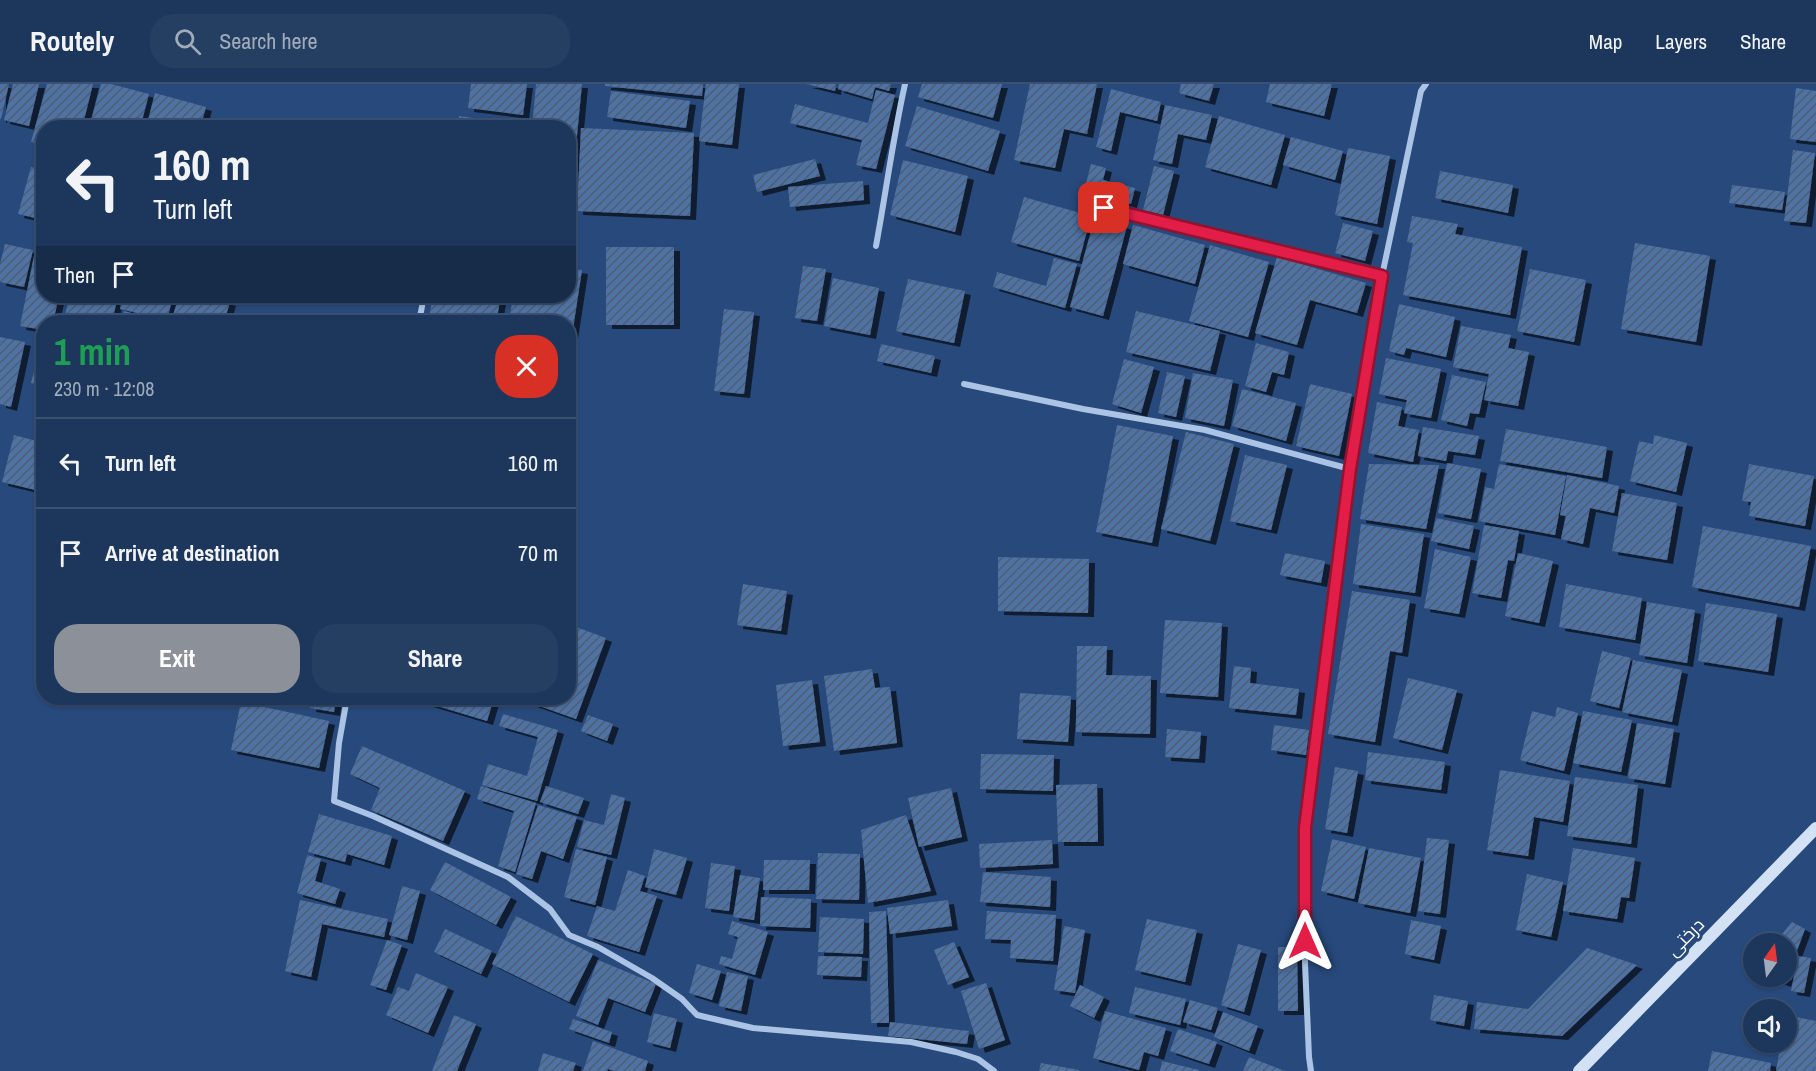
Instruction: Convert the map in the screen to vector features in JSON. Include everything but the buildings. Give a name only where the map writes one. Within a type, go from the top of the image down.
[{"type":"street","points":[[876,246],[893,137],[905,84]]},
{"type":"street","points":[[1311,1071],[1305,963],[1305,828],[1350,469],[1382,276],[1421,91],[1426,84]]},
{"type":"street","points":[[1104,208],[1382,276]]},
{"type":"street","points":[[964,384],[1083,409],[1205,430],[1350,469]]},
{"type":"street","points":[[346,705],[339,743],[334,801],[373,816],[508,877],[550,909],[569,935],[598,947],[652,978],[682,999],[697,1015],[753,1028],[911,1042],[978,1059],[994,1071]]},
{"type":"street","name":"درختی","points":[[1579,1071],[1816,828]]},
{"type":"route","points":[[1104,208],[1382,276],[1350,469],[1305,828],[1305,941]]}]
